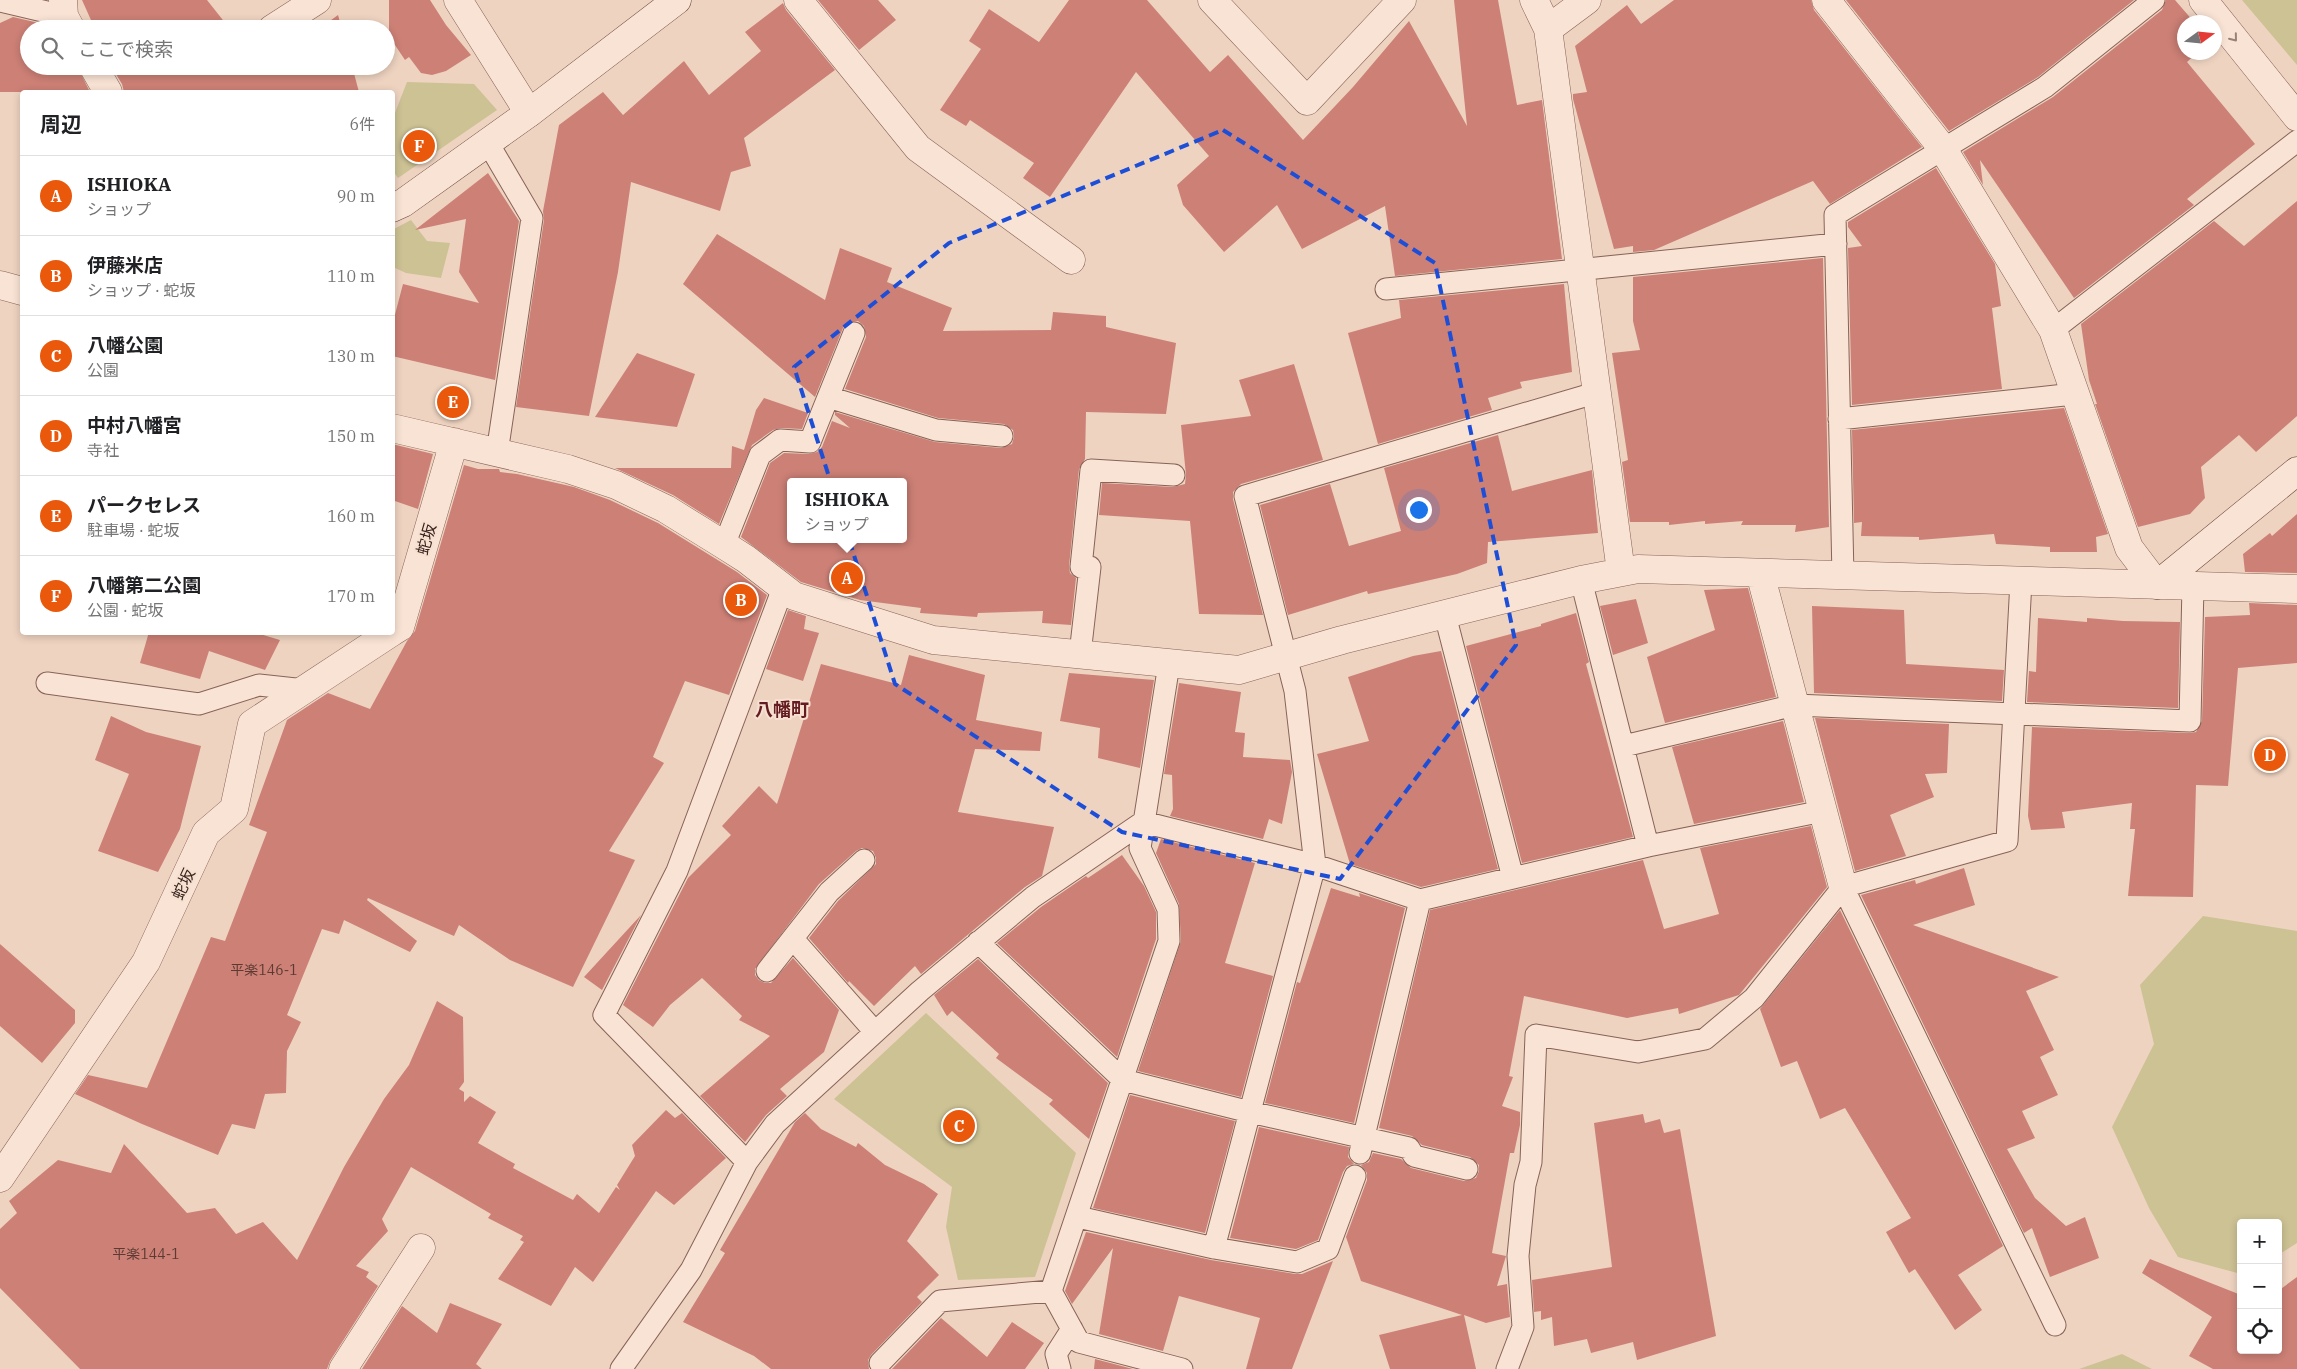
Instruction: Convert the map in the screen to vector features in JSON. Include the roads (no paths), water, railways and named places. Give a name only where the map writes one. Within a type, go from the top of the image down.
[{"type":"street","points":[[278,16],[317,0]]},
{"type":"street","points":[[458,0],[529,113]]},
{"type":"street","points":[[395,206],[488,143],[678,0]]},
{"type":"street","points":[[798,0],[918,148],[1070,260]]},
{"type":"street","points":[[1212,0],[1307,101],[1402,0]]},
{"type":"street","points":[[1534,0],[1548,29],[1595,393],[1621,572]]},
{"type":"street","points":[[1548,29],[1587,0]]},
{"type":"street","points":[[1826,0],[1943,149],[2054,330],[2074,394],[2129,548],[2157,585]]},
{"type":"street","points":[[2203,0],[2297,116]]},
{"type":"street","points":[[98,75],[107,90]]},
{"type":"street","points":[[0,285],[20,291]]},
{"type":"street","points":[[395,429],[568,469],[616,485],[666,509],[724,545],[794,596],[933,640],[1239,670],[1445,614],[1582,580],[1638,569],[2297,589]]},
{"type":"street","name":"蛇坂","points":[[395,630],[400,628],[454,442]]},
{"type":"street","points":[[2157,585],[2297,471]]},
{"type":"street","points":[[1760,573],[1843,887]]},
{"type":"street","name":"蛇坂","points":[[0,1178],[146,962],[206,833],[234,809],[252,724],[388,635]]},
{"type":"street","points":[[343,1369],[422,1248]]},
{"type":"lane","points":[[1843,576],[1835,215],[2045,87],[2154,0]]},
{"type":"lane","points":[[0,1],[66,15]]},
{"type":"lane","points":[[2054,330],[2297,141]]},
{"type":"lane","points":[[488,143],[532,218],[497,452]]},
{"type":"lane","points":[[1386,289],[1579,268],[1836,244]]},
{"type":"lane","points":[[724,545],[760,455],[780,440],[810,442],[854,333]]},
{"type":"lane","points":[[1214,1248],[1315,865],[1295,691],[1245,496],[1595,393]]},
{"type":"lane","points":[[1839,419],[2074,394]]},
{"type":"lane","points":[[828,397],[936,430],[1002,436]]},
{"type":"lane","points":[[1080,654],[1090,567],[1081,567],[1092,470],[1174,475]]},
{"type":"lane","points":[[1582,580],[1648,846]]},
{"type":"lane","points":[[1507,1369],[1523,1327],[1518,1256],[1525,1185],[1531,1162],[1536,1035],[1638,1052],[1705,1039],[1754,998],[1843,887],[2006,841],[2015,714],[2021,581]]},
{"type":"lane","points":[[1624,746],[1795,705],[2190,720],[2193,585]]},
{"type":"lane","points":[[747,1162],[604,1014],[677,871],[784,588]]},
{"type":"lane","points":[[1445,614],[1513,878]]},
{"type":"lane","points":[[1169,664],[1140,848],[1168,909],[1169,941],[1078,1217],[1051,1291],[1079,1342],[1182,1369]]},
{"type":"lane","points":[[47,683],[199,704],[259,685],[305,690]]},
{"type":"lane","points":[[621,1369],[691,1270],[747,1162],[775,1124],[920,991],[978,942],[1033,897],[1143,822],[1315,865],[1420,900],[1648,846],[1823,811]]},
{"type":"lane","points":[[768,971],[828,892],[864,860]]},
{"type":"lane","points":[[1843,887],[2055,1325]]},
{"type":"lane","points":[[1362,1145],[1420,900]]},
{"type":"lane","points":[[793,939],[875,1032]]},
{"type":"lane","points":[[978,942],[1123,1080],[1250,1112],[1362,1145],[1409,1148],[1414,1156],[1467,1169]]},
{"type":"lane","points":[[1078,1217],[1214,1248],[1297,1262],[1328,1249],[1355,1176]]},
{"type":"lane","points":[[880,1363],[940,1301],[1051,1291]]},
{"type":"lane","points":[[1060,1369],[1056,1354],[1072,1329]]},
{"type":"place","name":"八幡第二公園","points":[[419,146]]},
{"type":"place","name":"パークセレス","points":[[453,402]]},
{"type":"place","name":"ISHIOKA","points":[[847,578]]},
{"type":"place","name":"伊藤米店","points":[[741,600]]},
{"type":"place","name":"中村八幡宮","points":[[2270,755]]},
{"type":"place","name":"八幡公園","points":[[959,1126]]},
{"type":"district","name":"八幡町","points":[[782,709]]}]
